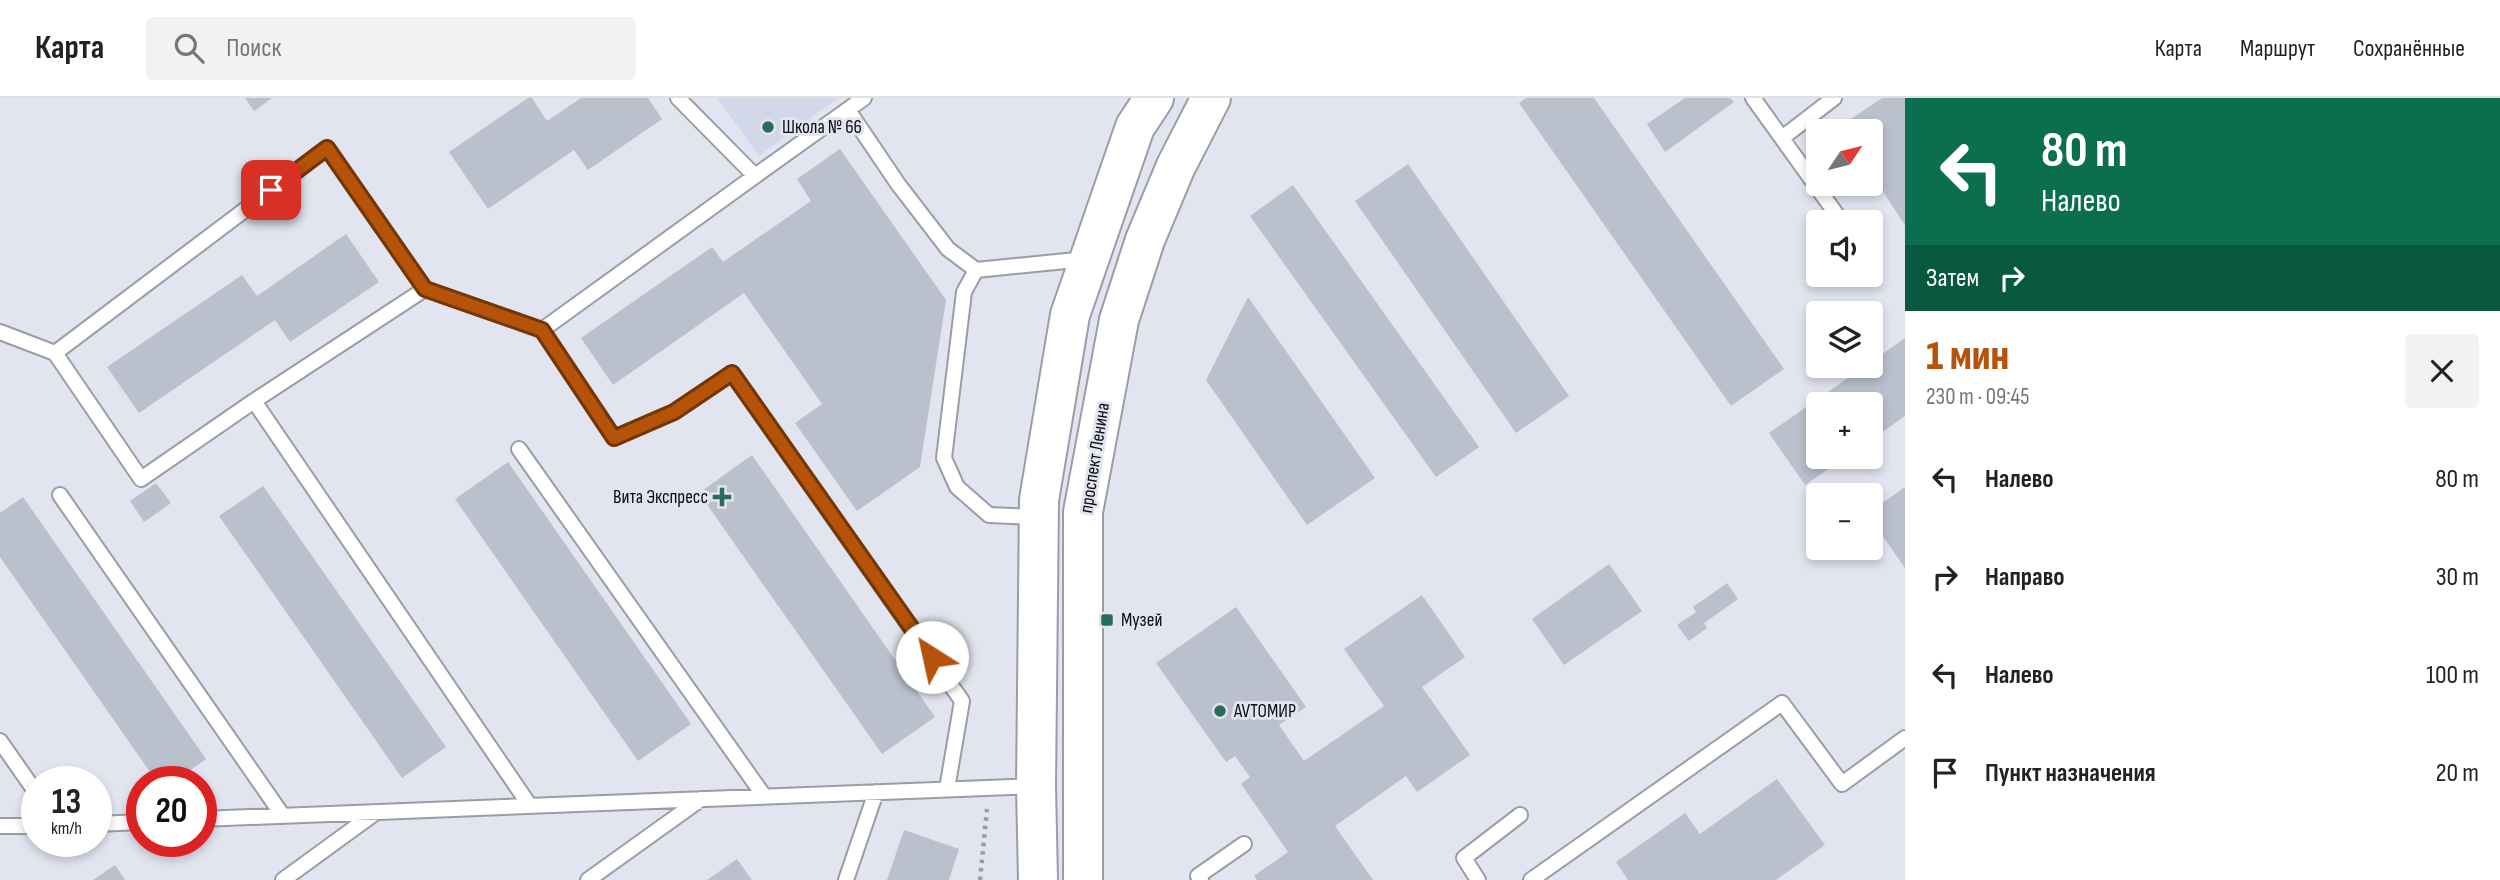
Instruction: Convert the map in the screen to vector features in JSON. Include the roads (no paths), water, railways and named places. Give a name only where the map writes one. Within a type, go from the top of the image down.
[{"type":"main road","points":[[1038,880],[1036,786],[1039,500],[1070,315],[1135,127],[1154,98]]},
{"type":"main road","name":"проспект Ленина","points":[[1083,880],[1083,512],[1119,320],[1150,228],[1176,166],[1211,98]]},
{"type":"lane","points":[[678,98],[755,176]]},
{"type":"lane","points":[[542,330],[864,98]]},
{"type":"lane","points":[[1753,98],[1833,210]]},
{"type":"lane","points":[[1782,138],[1835,98]]},
{"type":"lane","points":[[848,110],[898,184],[948,248],[976,270],[1088,258]]},
{"type":"lane","points":[[55,353],[327,148],[425,289],[542,330],[614,438],[674,412],[732,373],[962,701],[947,789]]},
{"type":"lane","points":[[976,270],[964,292],[944,458],[957,487],[989,515],[1039,517]]},
{"type":"lane","points":[[0,332],[55,353],[141,479],[425,289]]},
{"type":"lane","points":[[254,401],[530,806]]},
{"type":"lane","points":[[519,449],[764,796]]},
{"type":"lane","points":[[60,495],[283,816]]},
{"type":"lane","points":[[1531,880],[1782,704],[1842,784],[1905,738]]},
{"type":"lane","points":[[0,741],[21,771]]},
{"type":"lane","points":[[217,819],[1036,786]]},
{"type":"lane","points":[[846,880],[876,792]]},
{"type":"lane","points":[[588,880],[701,799]]},
{"type":"lane","points":[[283,880],[376,812]]},
{"type":"lane","points":[[1478,880],[1464,858],[1520,815]]},
{"type":"lane","points":[[0,826],[21,826]]},
{"type":"lane","points":[[1201,880],[1198,876],[1244,844]]},
{"type":"place","name":"Школа № 66","points":[[768,127]]},
{"type":"place","name":"Вита Экспресс","points":[[722,497]]},
{"type":"place","name":"Музей","points":[[1107,620]]},
{"type":"place","name":"AVTOМИР","points":[[1220,711]]}]
